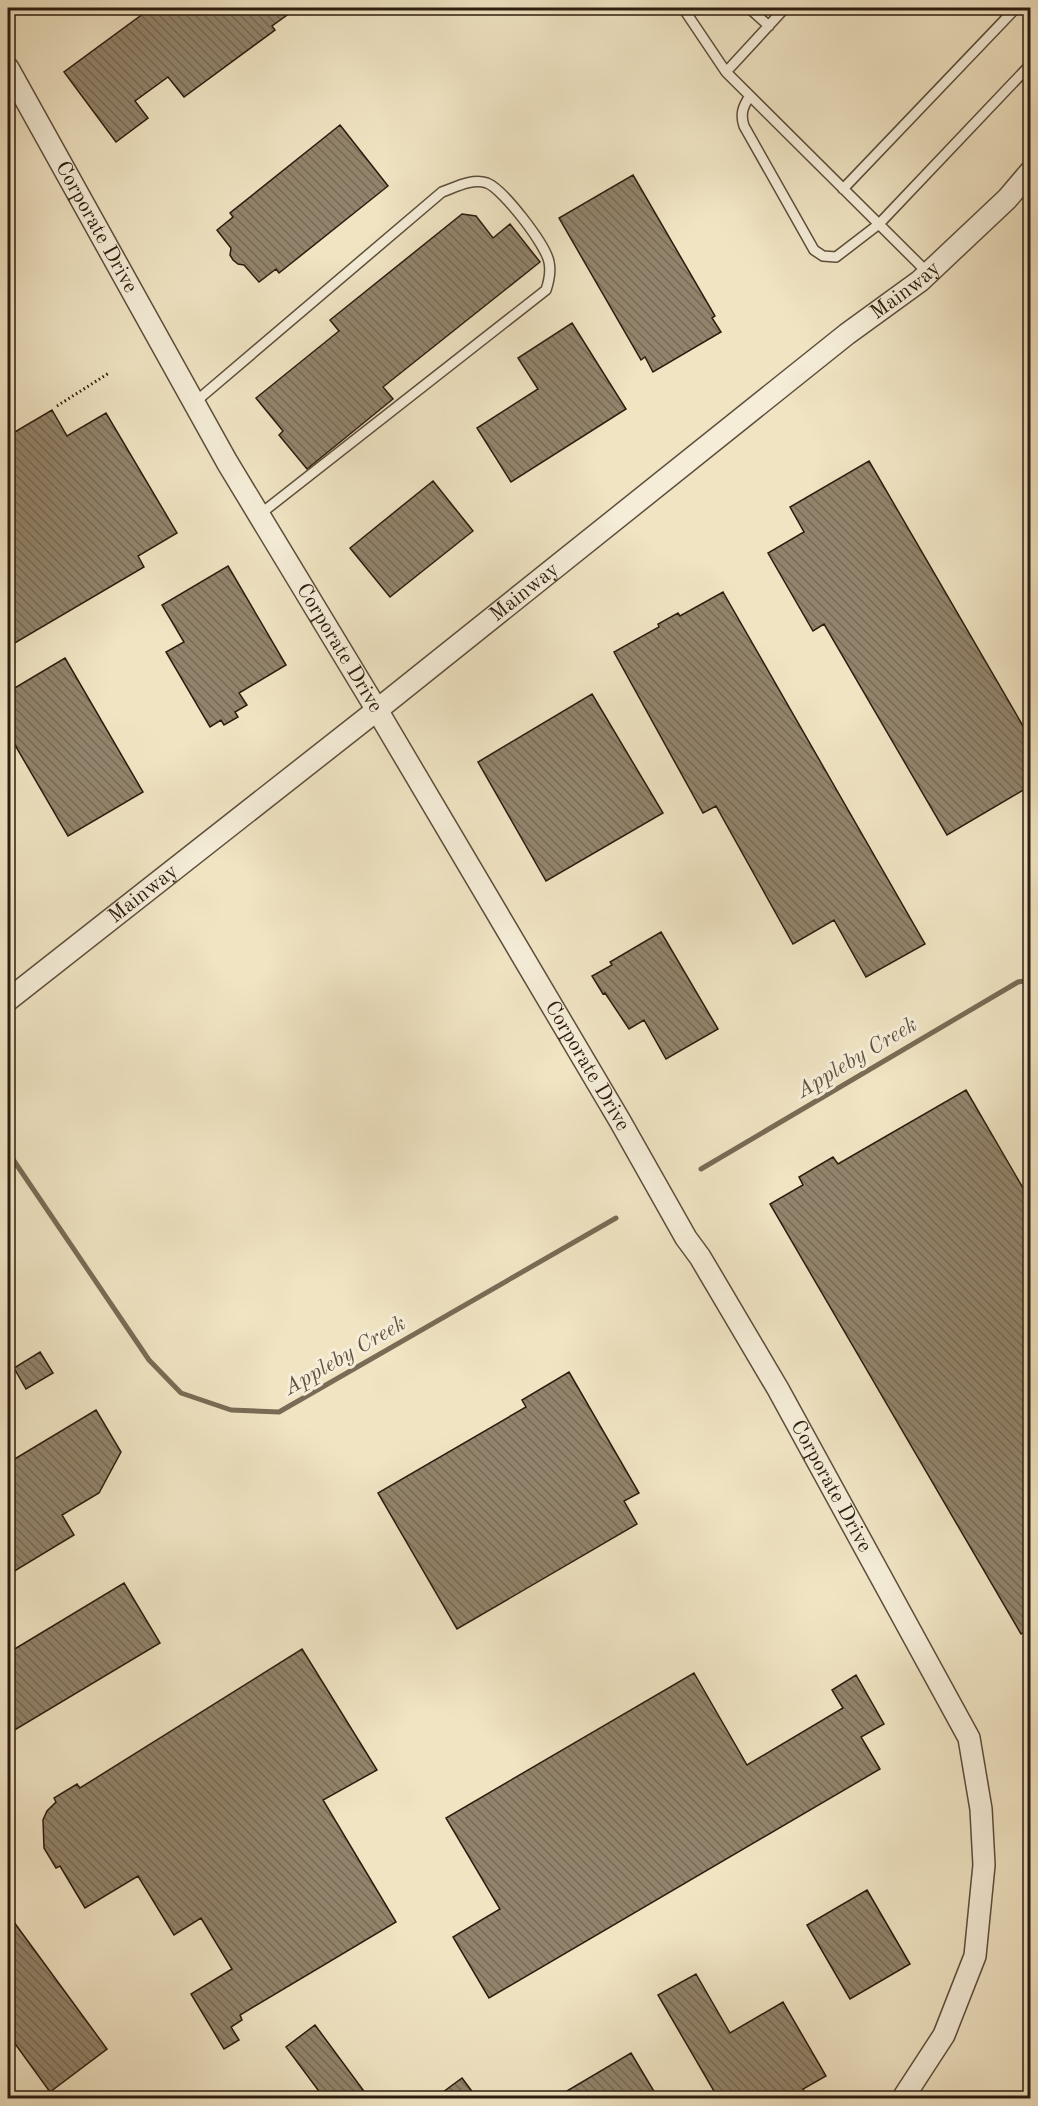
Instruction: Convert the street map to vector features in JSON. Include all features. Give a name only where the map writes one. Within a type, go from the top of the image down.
[{"type":"street","name":"Corporate Drive","points":[[8,68],[194,403],[259,515],[378,710],[686,1238],[700,1257],[778,1389],[969,1738],[981,1809],[984,1864],[975,1956],[944,2035],[903,2098]]},
{"type":"street","name":"Mainway","points":[[8,1000],[378,710],[847,334],[928,273],[1007,200],[1030,172]]},
{"type":"lane","points":[[683,8],[726,72],[928,273]]},
{"type":"lane","points":[[749,8],[769,26]]},
{"type":"lane","points":[[726,72],[785,8]]},
{"type":"lane","points":[[843,189],[1016,8]]},
{"type":"lane","points":[[750,96],[741,117],[744,126],[818,254],[830,258],[879,224],[1030,65]]},
{"type":"lane","points":[[194,403],[442,192],[468,182],[486,183],[500,191],[544,247],[550,264],[546,290],[259,515]]},
{"type":"path","points":[[57,406],[109,373]]},
{"type":"building","points":[[151,8],[297,8],[272,26],[275,30],[184,97],[168,77],[135,101],[148,118],[116,142],[64,72]]},
{"type":"building","points":[[340,125],[388,186],[279,273],[276,269],[259,282],[244,265],[233,260],[230,255],[231,248],[217,230],[233,217],[230,213]]},
{"type":"building","points":[[633,175],[715,316],[712,318],[721,332],[653,372],[645,357],[641,360],[559,218]]},
{"type":"building","points":[[462,214],[476,216],[493,238],[510,224],[540,262],[383,387],[393,399],[307,469],[279,435],[283,431],[256,398],[339,331],[330,320]]},
{"type":"building","points":[[572,323],[626,409],[511,482],[477,428],[538,389],[518,358]]},
{"type":"building","points":[[52,410],[67,436],[106,413],[177,533],[138,556],[144,567],[8,647],[8,436]]},
{"type":"building","points":[[869,461],[1030,738],[1030,786],[947,835],[824,624],[813,631],[768,553],[804,532],[790,507]]},
{"type":"building","points":[[433,481],[473,531],[390,597],[350,548]]},
{"type":"building","points":[[228,566],[286,665],[239,693],[247,705],[235,712],[238,717],[224,725],[221,720],[210,727],[166,652],[184,642],[162,605]]},
{"type":"building","points":[[723,592],[925,944],[866,977],[834,920],[793,944],[716,806],[703,813],[614,652],[659,627],[658,624],[678,613],[680,616]]},
{"type":"building","points":[[65,658],[143,792],[68,836],[8,733],[8,692]]},
{"type":"building","points":[[592,694],[663,813],[546,881],[478,762]]},
{"type":"building","points":[[661,932],[718,1029],[666,1059],[644,1020],[629,1029],[592,976],[612,965],[610,962]]},
{"type":"building","points":[[966,1090],[1030,1200],[1030,1628],[1021,1634],[770,1204],[803,1185],[799,1177],[833,1157],[838,1164]]},
{"type":"building","points":[[40,1352],[53,1373],[26,1389],[14,1368]]},
{"type":"building","points":[[569,1372],[639,1493],[624,1501],[637,1524],[457,1629],[378,1493],[526,1407],[522,1400]]},
{"type":"building","points":[[96,1410],[121,1452],[99,1493],[62,1515],[74,1535],[8,1575],[8,1463]]},
{"type":"building","points":[[124,1583],[160,1643],[8,1734],[8,1653]]},
{"type":"building","points":[[302,1649],[377,1770],[323,1800],[396,1922],[240,2015],[242,2020],[231,2027],[239,2040],[224,2049],[191,1994],[232,1969],[201,1918],[174,1935],[138,1876],[85,1908],[60,1866],[56,1868],[44,1848],[43,1820],[47,1811],[56,1802],[54,1798],[77,1784],[80,1788]]},
{"type":"building","points":[[694,1673],[747,1765],[843,1708],[832,1690],[856,1675],[884,1724],[861,1737],[880,1769],[489,1998],[453,1937],[500,1909],[446,1818]]},
{"type":"building","points":[[867,1890],[910,1964],[850,1999],[807,1925]]},
{"type":"building","points":[[8,1914],[107,2049],[50,2092],[8,2034]]},
{"type":"building","points":[[696,1974],[730,2033],[783,2002],[826,2076],[803,2089],[809,2098],[718,2098],[658,1995]]},
{"type":"building","points":[[315,2025],[369,2098],[324,2098],[286,2047]]},
{"type":"building","points":[[631,2053],[658,2098],[555,2098]]},
{"type":"building","points":[[462,2078],[477,2098],[435,2098]]},
{"type":"waterway","name":"Appleby Creek","points":[[701,1169],[1018,982],[1030,980]]},
{"type":"waterway","name":"Appleby Creek","points":[[8,1152],[149,1360],[181,1393],[231,1410],[279,1412],[616,1218]]}]
